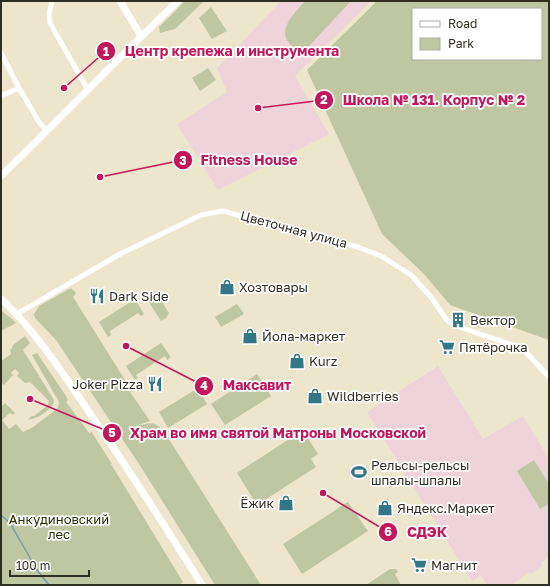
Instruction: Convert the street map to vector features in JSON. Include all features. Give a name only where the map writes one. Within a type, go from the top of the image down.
[{"type":"main road","points":[[120,1],[141,36]]},
{"type":"main road","points":[[1,176],[178,1]]},
{"type":"main road","points":[[1,299],[17,314],[52,357],[202,585]]},
{"type":"street","points":[[52,1],[49,14],[50,22],[88,90]]},
{"type":"street","points":[[1,53],[19,88],[47,131]]},
{"type":"street","points":[[1,96],[19,88]]},
{"type":"street","name":"Цветочная улица","points":[[17,314],[120,254],[201,215],[223,211],[358,247],[381,256],[411,275],[431,297],[446,319],[453,325],[524,350],[549,376]]},
{"type":"shaded area","points":[[281,1],[371,1],[295,76],[329,134],[218,190],[177,124],[227,92],[217,68]]},
{"type":"shaded area","points":[[438,366],[483,439],[523,416],[549,459],[549,556],[541,563],[542,566],[531,574],[529,572],[512,585],[487,585],[481,575],[472,581],[367,412]]},
{"type":"green space","points":[[185,1],[204,1],[175,29],[160,33],[159,27]]},
{"type":"green space","points":[[305,1],[351,1],[309,46],[297,50],[286,38],[285,31],[290,19]]},
{"type":"green space","points":[[377,1],[549,1],[549,340],[450,305],[424,274],[382,234],[307,70]]},
{"type":"green space","points":[[211,7],[227,31],[212,39],[199,18]]},
{"type":"green space","points":[[208,68],[216,80],[200,91],[192,78]]},
{"type":"green space","points":[[71,288],[76,293],[73,297],[130,388],[130,392],[150,421],[136,426],[151,423],[159,427],[167,436],[261,585],[215,585],[139,464],[56,340],[35,318],[34,314],[39,306]]},
{"type":"green space","points":[[155,291],[169,313],[166,318],[161,321],[145,296],[148,293]]},
{"type":"green space","points":[[135,299],[144,314],[141,316],[138,313],[110,331],[111,335],[108,337],[99,322]]},
{"type":"green space","points":[[237,304],[244,314],[221,327],[215,317]]},
{"type":"green space","points":[[1,310],[16,323],[1,331]]},
{"type":"green space","points":[[25,336],[30,343],[23,350],[54,400],[48,410],[40,416],[31,419],[28,419],[48,405],[49,401],[30,382],[25,383],[17,376],[19,373],[15,369],[11,373],[13,375],[4,385],[1,382],[1,361],[11,354],[10,350],[13,345]]},
{"type":"green space","points":[[161,343],[171,357],[167,360],[165,356],[136,375],[138,378],[135,380],[126,366]]},
{"type":"green space","name":"Анкудиновский лес","points":[[37,353],[66,396],[68,400],[66,402],[90,434],[91,431],[112,464],[183,582],[179,585],[1,585],[1,407],[5,403],[15,413],[13,415],[10,413],[2,420],[9,429],[16,424],[23,432],[33,427],[58,408],[59,402],[32,355]]},
{"type":"green space","points":[[257,374],[271,396],[225,425],[211,404]]},
{"type":"green space","points":[[198,388],[207,404],[168,428],[159,412]]},
{"type":"green space","points":[[303,430],[318,454],[311,459],[316,467],[257,505],[237,473]]},
{"type":"green space","points":[[534,460],[549,484],[549,504],[540,509],[517,471]]},
{"type":"green space","points":[[348,502],[368,531],[302,574],[283,544]]},
{"type":"green space","points":[[390,569],[396,569],[398,572],[395,574],[401,585],[366,585]]},
{"type":"waterway","points":[[1,515],[10,523],[37,570],[49,585]]},
{"type":"place","name":"Центр крепежа и инструмента","points":[[64,88]]},
{"type":"place","name":"Школа № 131. Корпус № 2","points":[[258,108]]},
{"type":"place","name":"Fitness House","points":[[100,177]]},
{"type":"place","name":"Хозтовары","points":[[227,287]]},
{"type":"place","name":"Dark Side","points":[[97,296]]},
{"type":"place","name":"Вектор","points":[[458,320]]},
{"type":"place","name":"Йола-маркет","points":[[250,336]]},
{"type":"place","name":"Максавит","points":[[126,346]]},
{"type":"place","name":"Пятёрочка","points":[[447,347]]},
{"type":"place","name":"Kurz","points":[[297,361]]},
{"type":"place","name":"Joker Pizza","points":[[155,384]]},
{"type":"place","name":"Wildberries","points":[[315,396]]},
{"type":"place","name":"Храм во имя святой Матроны Московской","points":[[30,399]]},
{"type":"place","name":"Рельсы-рельсы шпалы-шпалы","points":[[359,472]]},
{"type":"place","name":"СДЭК","points":[[323,493]]},
{"type":"place","name":"Ёжик","points":[[286,503]]},
{"type":"place","name":"Яндекс.Маркет","points":[[385,508]]},
{"type":"place","name":"Магнит","points":[[419,565]]}]
